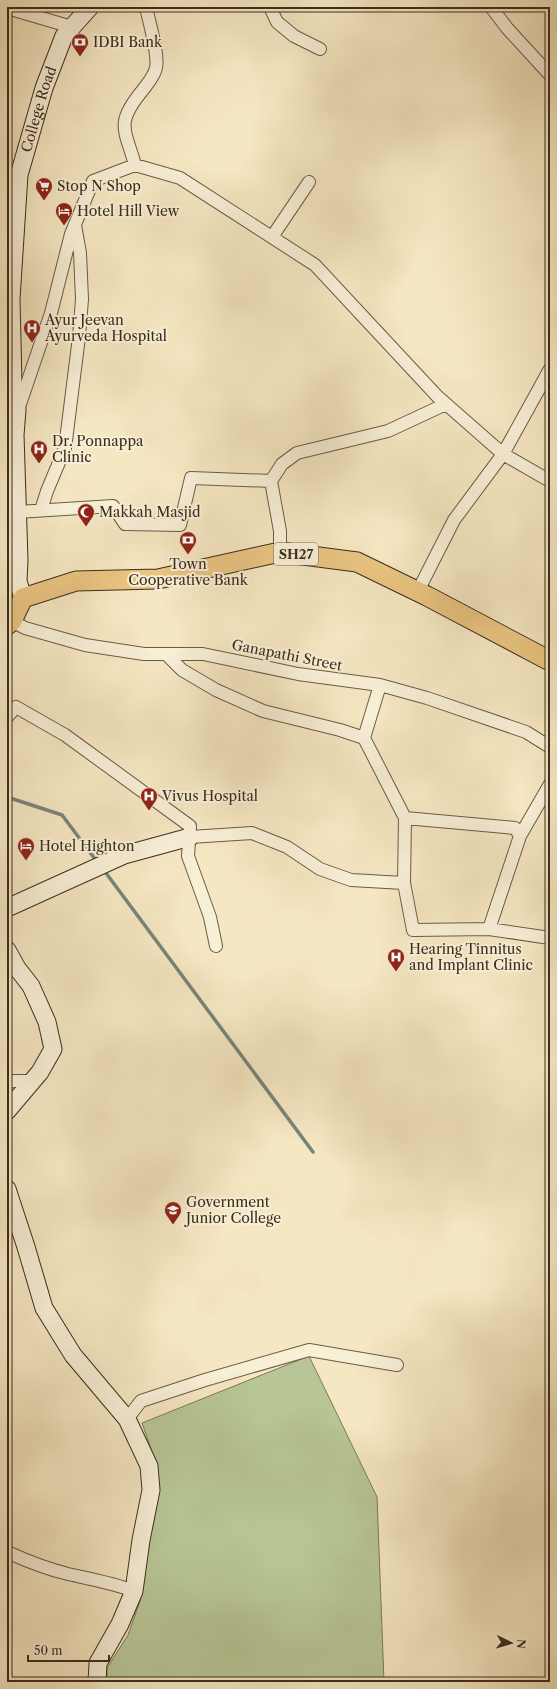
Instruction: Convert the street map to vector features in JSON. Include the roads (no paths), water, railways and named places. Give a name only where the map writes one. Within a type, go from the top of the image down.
[{"type":"main road","name":"SH27","points":[[23,598],[76,581],[158,579],[280,552],[357,562],[418,591],[550,661]]},
{"type":"main road","points":[[10,623],[23,598]]},
{"type":"street","name":"College Road","points":[[23,598],[18,581],[19,560],[15,435],[17,410],[13,384],[10,341],[11,299],[15,256],[13,175],[64,36],[90,7]]},
{"type":"street","points":[[135,165],[124,132],[126,116],[129,108],[153,76],[157,62],[146,7]]},
{"type":"street","points":[[270,7],[277,22],[294,36],[320,49]]},
{"type":"street","points":[[491,7],[506,28],[550,75]]},
{"type":"street","points":[[7,8],[72,27]]},
{"type":"street","points":[[17,410],[51,313],[71,234],[93,181],[135,165],[180,178],[315,265],[446,404],[503,454],[550,481]]},
{"type":"street","points":[[272,237],[309,182]]},
{"type":"street","points":[[41,510],[47,491],[66,448],[79,337],[81,292],[80,253],[75,224]]},
{"type":"street","points":[[418,591],[454,520],[503,454],[550,368]]},
{"type":"street","points":[[280,552],[280,531],[272,481],[282,464],[297,453],[388,431],[446,404]]},
{"type":"street","points":[[17,512],[113,506],[125,524],[180,525],[192,478],[272,481]]},
{"type":"street","name":"Ganapathi Street","points":[[10,623],[84,645],[144,654],[203,654],[298,674],[380,686],[427,698],[526,732],[550,747]]},
{"type":"street","points":[[166,654],[182,670],[216,690],[263,711],[340,730],[364,738]]},
{"type":"street","points":[[380,686],[364,738],[405,818],[404,883],[413,930],[489,929],[550,938]]},
{"type":"street","points":[[7,717],[16,707],[65,735],[190,826],[188,856],[210,917],[216,946]]},
{"type":"street","points":[[489,929],[520,836],[550,784]]},
{"type":"street","points":[[405,818],[515,828],[520,836]]},
{"type":"street","points":[[7,908],[124,855],[190,837],[252,833],[287,847],[320,869],[351,880],[404,883]]},
{"type":"street","points":[[7,950],[17,968],[31,986],[47,1022],[53,1049],[40,1072],[7,1111]]},
{"type":"street","points":[[7,1082],[32,1081]]},
{"type":"street","points":[[7,1189],[44,1308],[73,1355],[127,1419],[149,1466],[151,1490],[141,1540],[134,1592],[120,1624],[98,1663],[97,1682]]},
{"type":"street","points":[[127,1419],[141,1401],[205,1380],[309,1350],[397,1365]]},
{"type":"street","points":[[7,1552],[28,1562],[67,1574],[118,1584],[134,1592]]},
{"type":"waterway","points":[[7,797],[62,815],[98,863]]},
{"type":"waterway","points":[[103,869],[313,1152]]},
{"type":"place","name":"IDBI Bank","points":[[80,57]]},
{"type":"place","name":"Stop N Shop","points":[[44,201]]},
{"type":"place","name":"Hotel Hill View","points":[[64,226]]},
{"type":"place","name":"Ayur Jeevan Ayurveda Hospital","points":[[32,343]]},
{"type":"place","name":"Dr. Ponnappa Clinic","points":[[39,464]]},
{"type":"place","name":"Makkah Masjid","points":[[86,527]]},
{"type":"place","name":"Town Cooperative Bank","points":[[188,555]]},
{"type":"place","name":"Vivus Hospital","points":[[149,811]]},
{"type":"place","name":"Hotel Highton","points":[[26,861]]},
{"type":"place","name":"Hearing Tinnitus and Implant Clinic","points":[[396,972]]},
{"type":"place","name":"Government Junior College","points":[[173,1225]]}]
